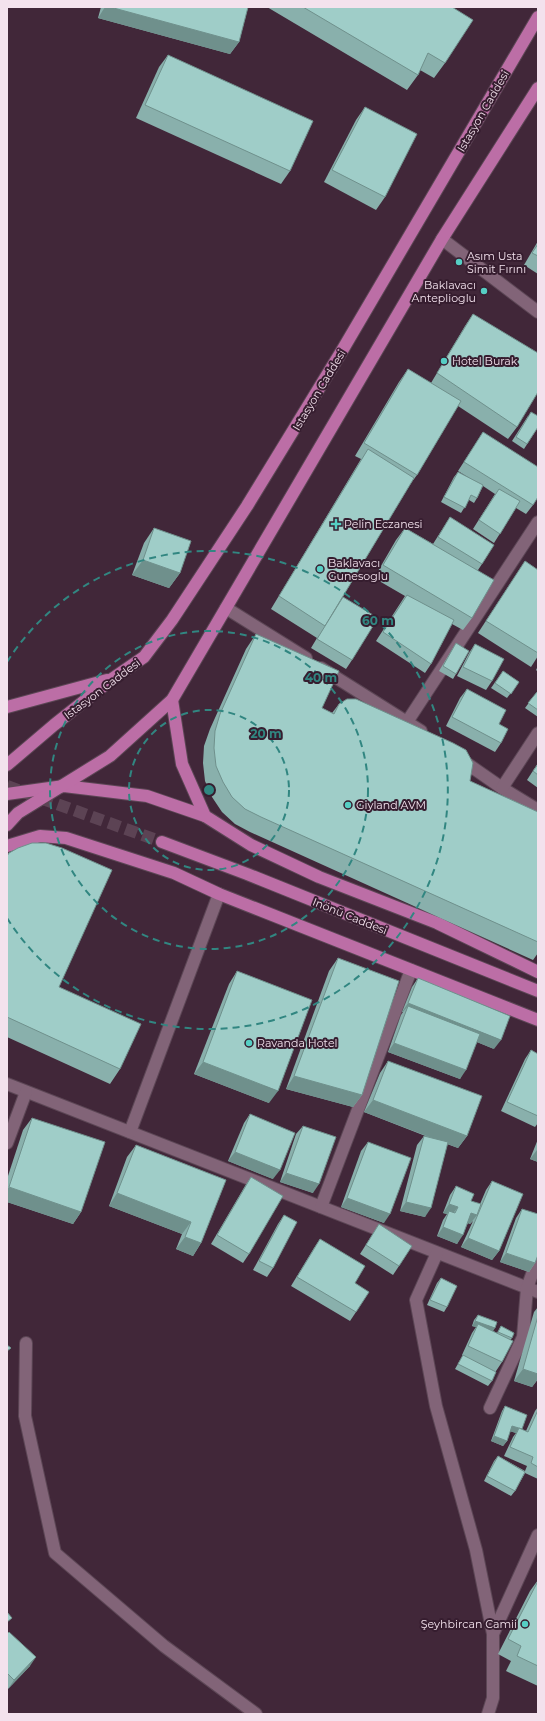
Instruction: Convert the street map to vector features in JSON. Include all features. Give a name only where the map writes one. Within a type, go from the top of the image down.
[{"type":"main road","name":"Istasyon Caddesi","points":[[7,765],[112,679],[144,657],[172,620],[247,506],[343,349],[538,18]]},
{"type":"main road","points":[[7,825],[18,813],[64,786],[110,756],[172,700],[442,239],[538,88]]},
{"type":"main road","points":[[7,707],[112,679]]},
{"type":"main road","points":[[172,700],[182,764],[205,816]]},
{"type":"main road","points":[[7,794],[64,786],[147,796],[205,816],[258,848],[319,877],[437,924],[538,972]]},
{"type":"main road","points":[[7,846],[40,836],[66,838],[174,874],[219,894],[538,1020]]},
{"type":"main road","name":"Inönü Caddesi","points":[[162,842],[247,874],[538,991]]},
{"type":"street","points":[[442,239],[538,312]]},
{"type":"street","points":[[407,722],[538,522]]},
{"type":"street","points":[[226,608],[407,722],[432,740]]},
{"type":"street","points":[[502,788],[538,733]]},
{"type":"street","points":[[451,753],[502,788],[538,810]]},
{"type":"street","points":[[130,1132],[219,894]]},
{"type":"street","points":[[321,1207],[411,970]]},
{"type":"street","points":[[7,1084],[533,1290]]},
{"type":"street","points":[[7,1143],[26,1092]]},
{"type":"street","points":[[437,1253],[416,1300],[436,1406],[476,1550],[493,1634],[493,1698],[488,1714]]},
{"type":"street","points":[[490,1408],[522,1337],[533,1290],[538,1258]]},
{"type":"street","points":[[26,1343],[25,1416],[56,1553],[164,1646],[256,1714]]},
{"type":"street","points":[[493,1634],[538,1535]]},
{"type":"building","points":[[110,7],[248,7],[239,42]]},
{"type":"building","points":[[303,7],[452,7],[473,20],[445,63],[428,53],[418,75]]},
{"type":"building","points":[[168,55],[313,121],[290,171],[145,105]]},
{"type":"building","points":[[365,107],[417,134],[385,197],[332,170]]},
{"type":"building","points":[[538,244],[538,256],[532,253]]},
{"type":"building","points":[[473,314],[538,353],[538,392],[517,427],[437,373]]},
{"type":"building","points":[[408,369],[461,401],[417,475],[364,443]]},
{"type":"building","points":[[531,412],[538,416],[538,427],[527,444],[516,437]]},
{"type":"building","points":[[483,432],[538,467],[538,497],[533,505],[464,462]]},
{"type":"building","points":[[368,449],[414,478],[325,626],[279,596]]},
{"type":"building","points":[[458,472],[483,485],[477,498],[471,495],[465,508],[444,497]]},
{"type":"building","points":[[499,489],[520,501],[500,534],[479,520]]},
{"type":"building","points":[[450,517],[494,545],[482,564],[438,537]]},
{"type":"building","points":[[154,528],[191,541],[180,573],[143,560]]},
{"type":"building","points":[[405,528],[494,580],[472,618],[383,565]]},
{"type":"building","points":[[525,561],[538,570],[538,653],[486,621]]},
{"type":"building","points":[[407,595],[454,620],[431,664],[383,632]]},
{"type":"building","points":[[343,597],[378,618],[352,660],[317,639]]},
{"type":"building","name":"Giyland AVM","points":[[256,634],[339,671],[322,708],[334,714],[339,704],[347,699],[356,699],[453,743],[466,750],[473,763],[470,781],[538,812],[538,942],[261,817],[245,809],[232,797],[216,766],[214,748],[215,731],[220,714]]},
{"type":"building","points":[[456,643],[469,651],[456,674],[443,666]]},
{"type":"building","points":[[475,644],[504,659],[492,681],[463,667]]},
{"type":"building","points":[[503,671],[519,682],[511,694],[495,683]]},
{"type":"building","points":[[467,689],[506,710],[499,724],[508,729],[501,743],[452,717]]},
{"type":"building","points":[[537,692],[538,693],[538,710],[528,703]]},
{"type":"building","points":[[538,764],[538,775],[533,771]]},
{"type":"building","points":[[32,843],[46,843],[62,848],[112,870],[59,987],[141,1024],[120,1069],[7,1017],[7,856],[9,853],[18,848]]},
{"type":"building","points":[[338,958],[399,981],[362,1095],[294,1076]]},
{"type":"building","name":"Ravanda Hotel","points":[[237,971],[312,1000],[278,1091],[203,1062]]},
{"type":"building","points":[[418,978],[510,1016],[501,1040],[408,1003]]},
{"type":"building","points":[[408,1006],[480,1034],[466,1070],[394,1043]]},
{"type":"building","points":[[531,1050],[538,1054],[538,1116],[507,1102]]},
{"type":"building","points":[[388,1061],[482,1096],[467,1136],[373,1100]]},
{"type":"building","points":[[250,1114],[295,1133],[280,1170],[235,1152]]},
{"type":"building","points":[[32,1118],[105,1142],[81,1212],[9,1187]]},
{"type":"building","points":[[303,1126],[336,1137],[319,1184],[286,1173]]},
{"type":"building","points":[[424,1136],[448,1142],[431,1208],[406,1202]]},
{"type":"building","points":[[368,1142],[411,1158],[390,1214],[347,1198]]},
{"type":"building","points":[[136,1145],[226,1180],[201,1243],[185,1237],[191,1222],[117,1193]]},
{"type":"building","points":[[251,1177],[283,1196],[249,1254],[217,1235]]},
{"type":"building","points":[[492,1181],[523,1194],[499,1251],[468,1238]]},
{"type":"building","points":[[456,1186],[474,1194],[471,1201],[481,1204],[477,1215],[471,1213],[463,1235],[443,1227],[449,1211],[455,1213],[458,1207],[449,1204]]},
{"type":"building","points":[[522,1209],[538,1214],[538,1255],[535,1263],[506,1253]]},
{"type":"building","points":[[284,1215],[297,1222],[273,1268],[259,1261]]},
{"type":"building","points":[[379,1224],[412,1246],[399,1266],[366,1245]]},
{"type":"building","points":[[320,1239],[365,1266],[355,1283],[369,1292],[356,1312],[297,1277]]},
{"type":"building","points":[[441,1278],[457,1286],[447,1307],[430,1300]]},
{"type":"building","points":[[478,1315],[497,1322],[495,1328],[475,1321]]},
{"type":"building","points":[[538,1316],[538,1374],[523,1369]]},
{"type":"building","points":[[478,1324],[513,1341],[502,1362],[468,1346]]},
{"type":"building","points":[[501,1326],[514,1333],[512,1338],[498,1332]]},
{"type":"building","points":[[7,1345],[11,1348],[7,1351]]},
{"type":"building","points":[[463,1355],[496,1372],[492,1381],[458,1364]]},
{"type":"building","points":[[505,1406],[527,1415],[522,1429],[512,1426],[507,1441],[494,1436]]},
{"type":"building","points":[[538,1410],[538,1467],[531,1463],[533,1457],[510,1447],[519,1428],[528,1432]]},
{"type":"building","points":[[498,1456],[525,1472],[515,1491],[487,1476]]},
{"type":"building","points":[[538,1581],[538,1666],[517,1656],[521,1646],[508,1639]]},
{"type":"building","points":[[7,1612],[12,1618],[7,1622]]},
{"type":"building","points":[[9,1632],[36,1657],[14,1680],[7,1673],[7,1634]]},
{"type":"tunnel","points":[[7,786],[162,842]]},
{"type":"place","name":"Asım Usta Simit Fırını","points":[[459,262]]},
{"type":"place","name":"Baklavacı Anteplioglu","points":[[484,291]]},
{"type":"place","name":"Hotel Burak","points":[[444,361]]},
{"type":"place","name":"Pelin Eczanesi","points":[[336,524]]},
{"type":"place","name":"Baklavacı Gunesoglu","points":[[320,569]]},
{"type":"place","name":"Giyland AVM","points":[[348,805]]},
{"type":"place","name":"Ravanda Hotel","points":[[249,1043]]},
{"type":"place","name":"Şeyhbircan Camii","points":[[525,1624]]}]
